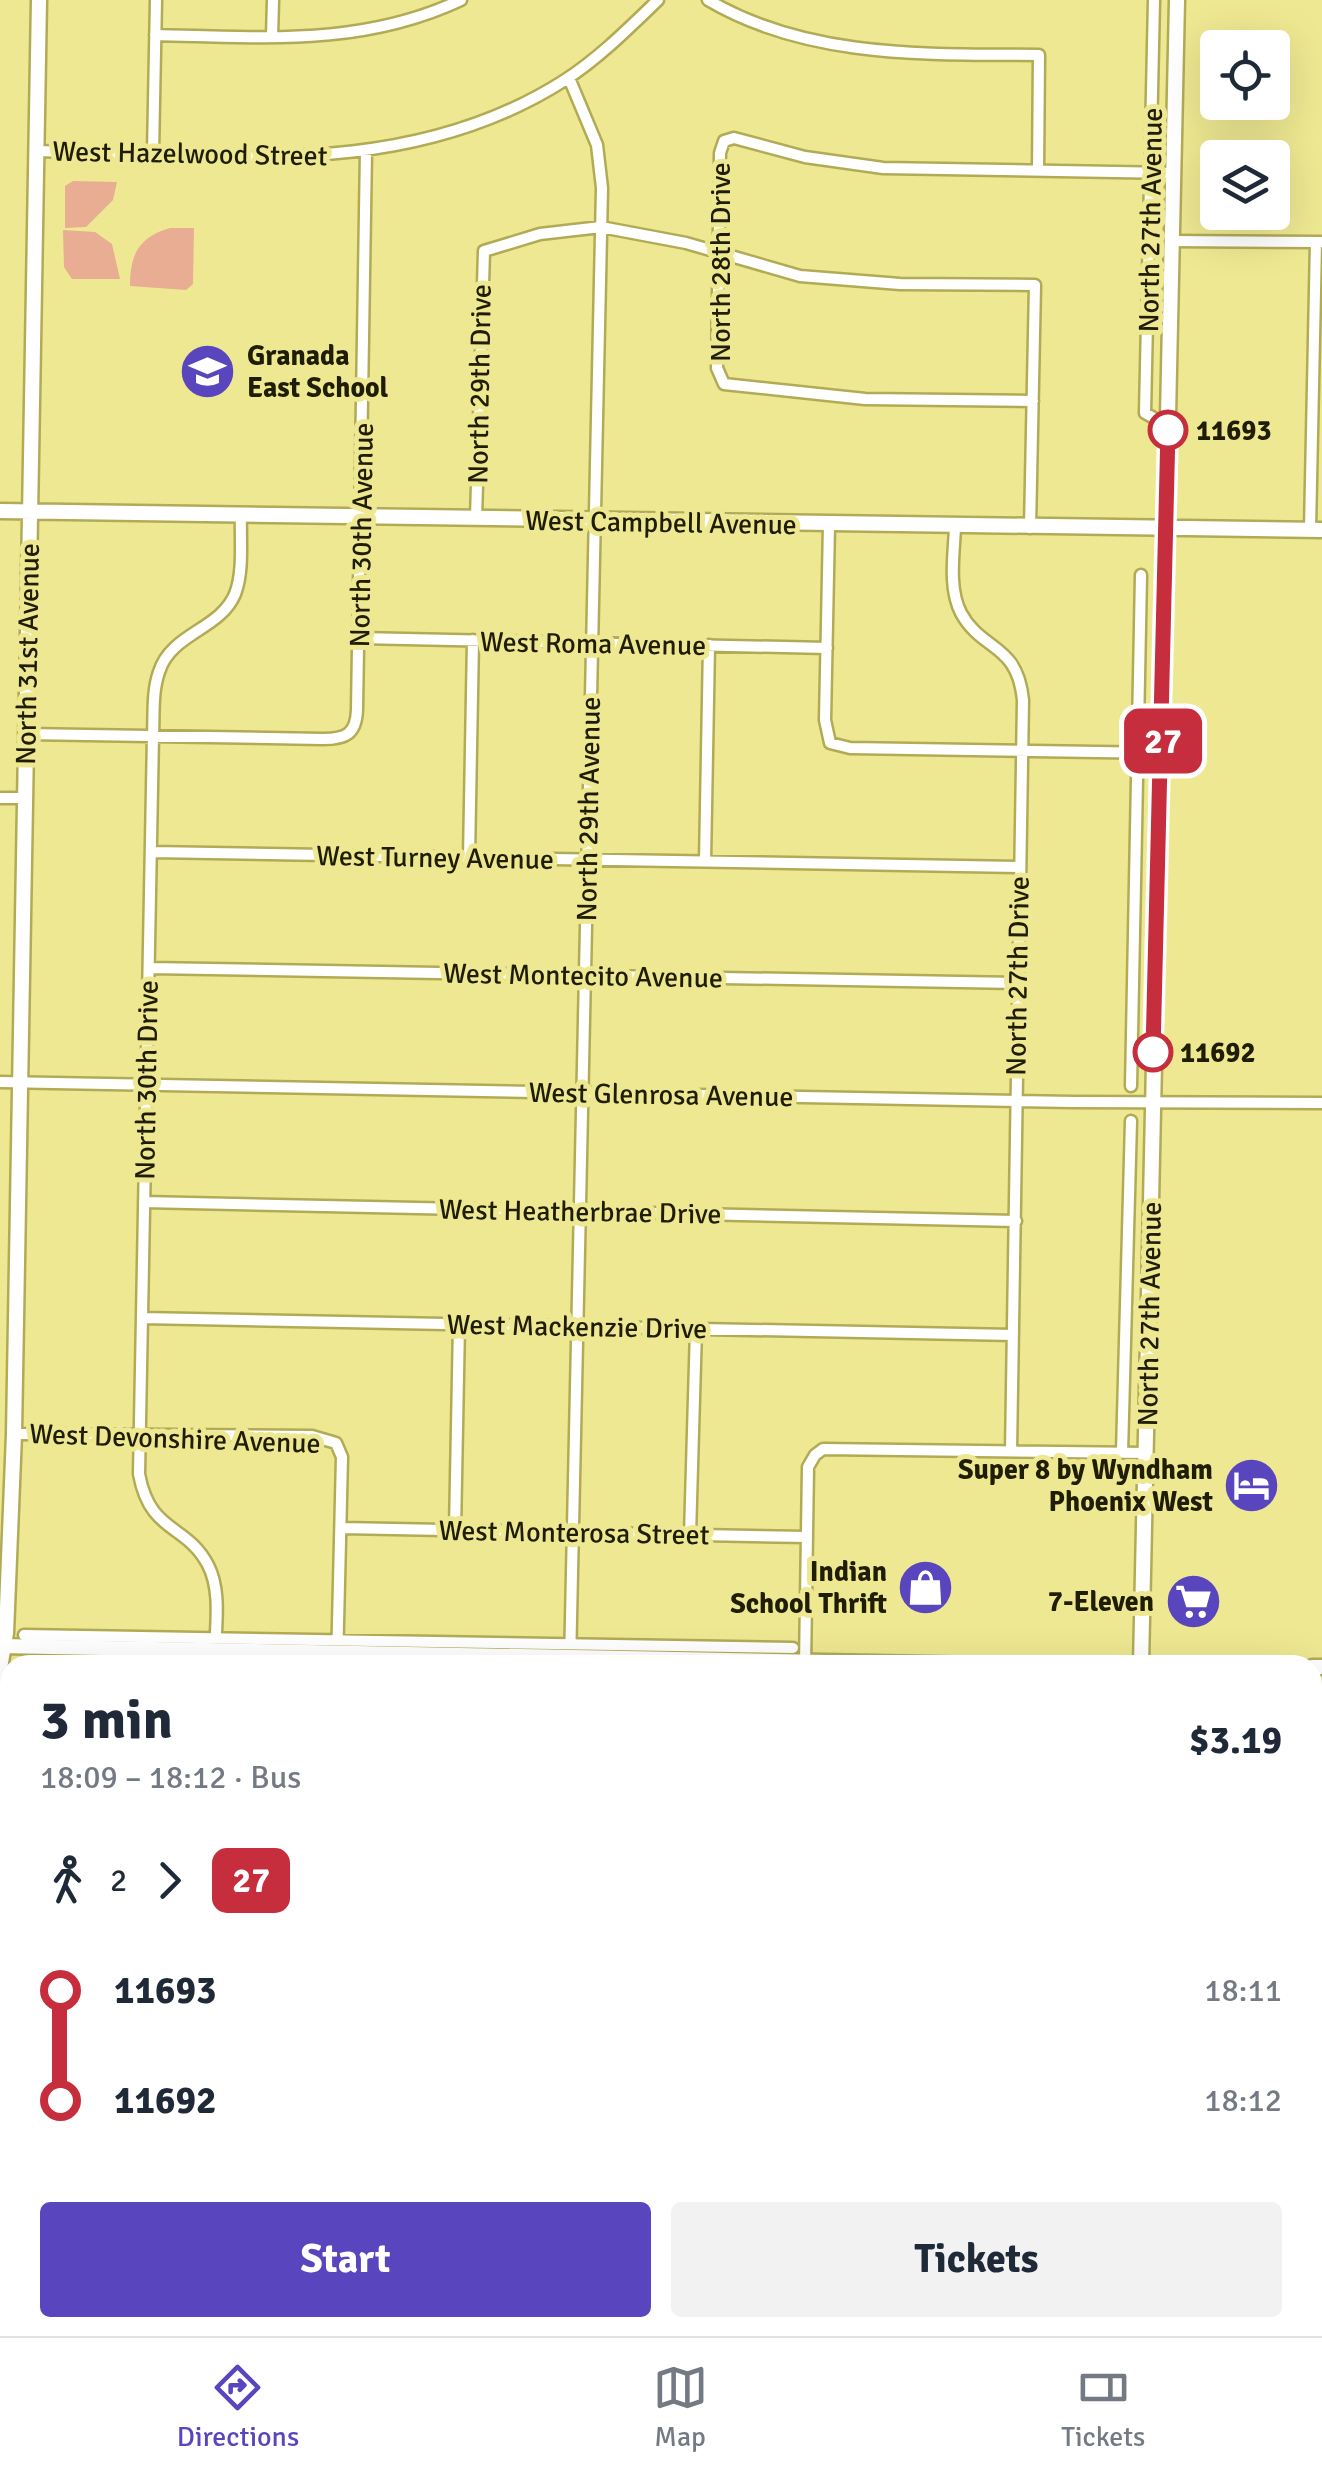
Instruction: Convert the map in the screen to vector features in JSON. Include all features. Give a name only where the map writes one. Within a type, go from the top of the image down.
[{"type":"street","name":"North 31st Avenue","points":[[2,1646],[14,1434],[39,0]]},
{"type":"street","points":[[153,153],[156,0]]},
{"type":"street","points":[[272,37],[273,0]]},
{"type":"street","points":[[155,35],[313,38],[369,31],[426,15],[461,0]]},
{"type":"street","points":[[569,78],[658,0]]},
{"type":"street","points":[[708,0],[784,33],[855,49],[1039,55],[1038,170],[1172,173]]},
{"type":"street","name":"North 27th Avenue","points":[[1154,0],[1146,413],[1168,426]]},
{"type":"street","name":"North 27th Avenue","points":[[1141,1655],[1178,0]]},
{"type":"street","name":"West Hazelwood Street","points":[[37,151],[299,157],[366,151],[485,122],[569,78]]},
{"type":"street","name":"North 29th Avenue","points":[[569,78],[597,145],[602,188],[570,1655]]},
{"type":"street","name":"North 28th Drive","points":[[1033,401],[866,399],[724,384],[717,368],[720,153],[724,140],[734,138],[805,157],[869,166],[1038,170]]},
{"type":"street","name":"North 30th Avenue","points":[[153,735],[324,739],[348,736],[357,718],[366,151]]},
{"type":"street","points":[[601,227],[686,243],[800,276],[900,284],[1034,285],[1030,528]]},
{"type":"street","name":"North 29th Drive","points":[[476,518],[484,251],[540,234],[601,227]]},
{"type":"street","points":[[1172,241],[1319,242],[1316,530]]},
{"type":"street","name":"West Campbell Avenue","points":[[0,511],[1316,530]]},
{"type":"street","name":"North 30th Drive","points":[[215,1644],[216,1596],[207,1563],[156,1516],[144,1500],[139,1474],[153,735],[155,692],[164,660],[179,642],[222,612],[235,594],[241,514]]},
{"type":"street","points":[[829,525],[826,729],[830,743],[850,748],[1163,752]]},
{"type":"street","name":"North 27th Drive","points":[[955,526],[956,600],[967,621],[1005,653],[1018,676],[1023,700],[1011,1451]]},
{"type":"street","points":[[1131,1086],[1141,576]]},
{"type":"street","name":"West Roma Avenue","points":[[358,638],[827,648]]},
{"type":"street","points":[[469,857],[472,640]]},
{"type":"street","points":[[705,861],[710,645]]},
{"type":"street","points":[[26,734],[153,735]]},
{"type":"street","points":[[0,798],[24,798]]},
{"type":"street","name":"West Turney Avenue","points":[[152,852],[1019,867]]},
{"type":"street","name":"West Montecito Avenue","points":[[149,968],[1016,983]]},
{"type":"street","points":[[1131,1064],[1153,1064]]},
{"type":"street","name":"West Glenrosa Avenue","points":[[0,1082],[1322,1103]]},
{"type":"street","name":"North 27th Avenue","points":[[1122,1452],[1130,1121]]},
{"type":"street","points":[[1130,1142],[1152,1143]]},
{"type":"street","name":"West Heatherbrae Drive","points":[[144,1202],[1016,1221]]},
{"type":"street","name":"West Mackenzie Drive","points":[[142,1318],[1013,1334]]},
{"type":"street","points":[[456,1530],[459,1324]]},
{"type":"street","points":[[690,1535],[696,1329]]},
{"type":"street","name":"West Devonshire Avenue","points":[[14,1434],[312,1436],[336,1444],[342,1457],[341,1528]]},
{"type":"street","points":[[805,1655],[808,1467],[814,1455],[830,1447],[1146,1453]]},
{"type":"street","points":[[338,1652],[341,1528]]},
{"type":"street","name":"West Monterosa Street","points":[[341,1528],[808,1537]]},
{"type":"street","points":[[24,1634],[338,1652],[512,1655]]},
{"type":"street","points":[[2,1646],[215,1644]]},
{"type":"street","points":[[598,1655],[793,1648]]},
{"type":"shaded area","points":[[73,181],[117,182],[113,200],[86,227],[65,228],[65,186]]},
{"type":"shaded area","points":[[170,228],[194,228],[193,284],[186,290],[130,286],[138,248],[151,236]]},
{"type":"shaded area","points":[[63,230],[95,232],[112,244],[120,279],[72,279],[64,267]]},
{"type":"bus line","name":"27","points":[[1153,1052],[1168,430]]},
{"type":"place","name":"Granada East School","points":[[208,371]]},
{"type":"place","name":"11693","points":[[1168,430]]},
{"type":"place","name":"11692","points":[[1153,1052]]},
{"type":"place","name":"Super 8 by Wyndham Phoenix West","points":[[1252,1485]]},
{"type":"place","name":"Indian School Thrift","points":[[926,1587]]},
{"type":"place","name":"7-Eleven","points":[[1193,1601]]}]
